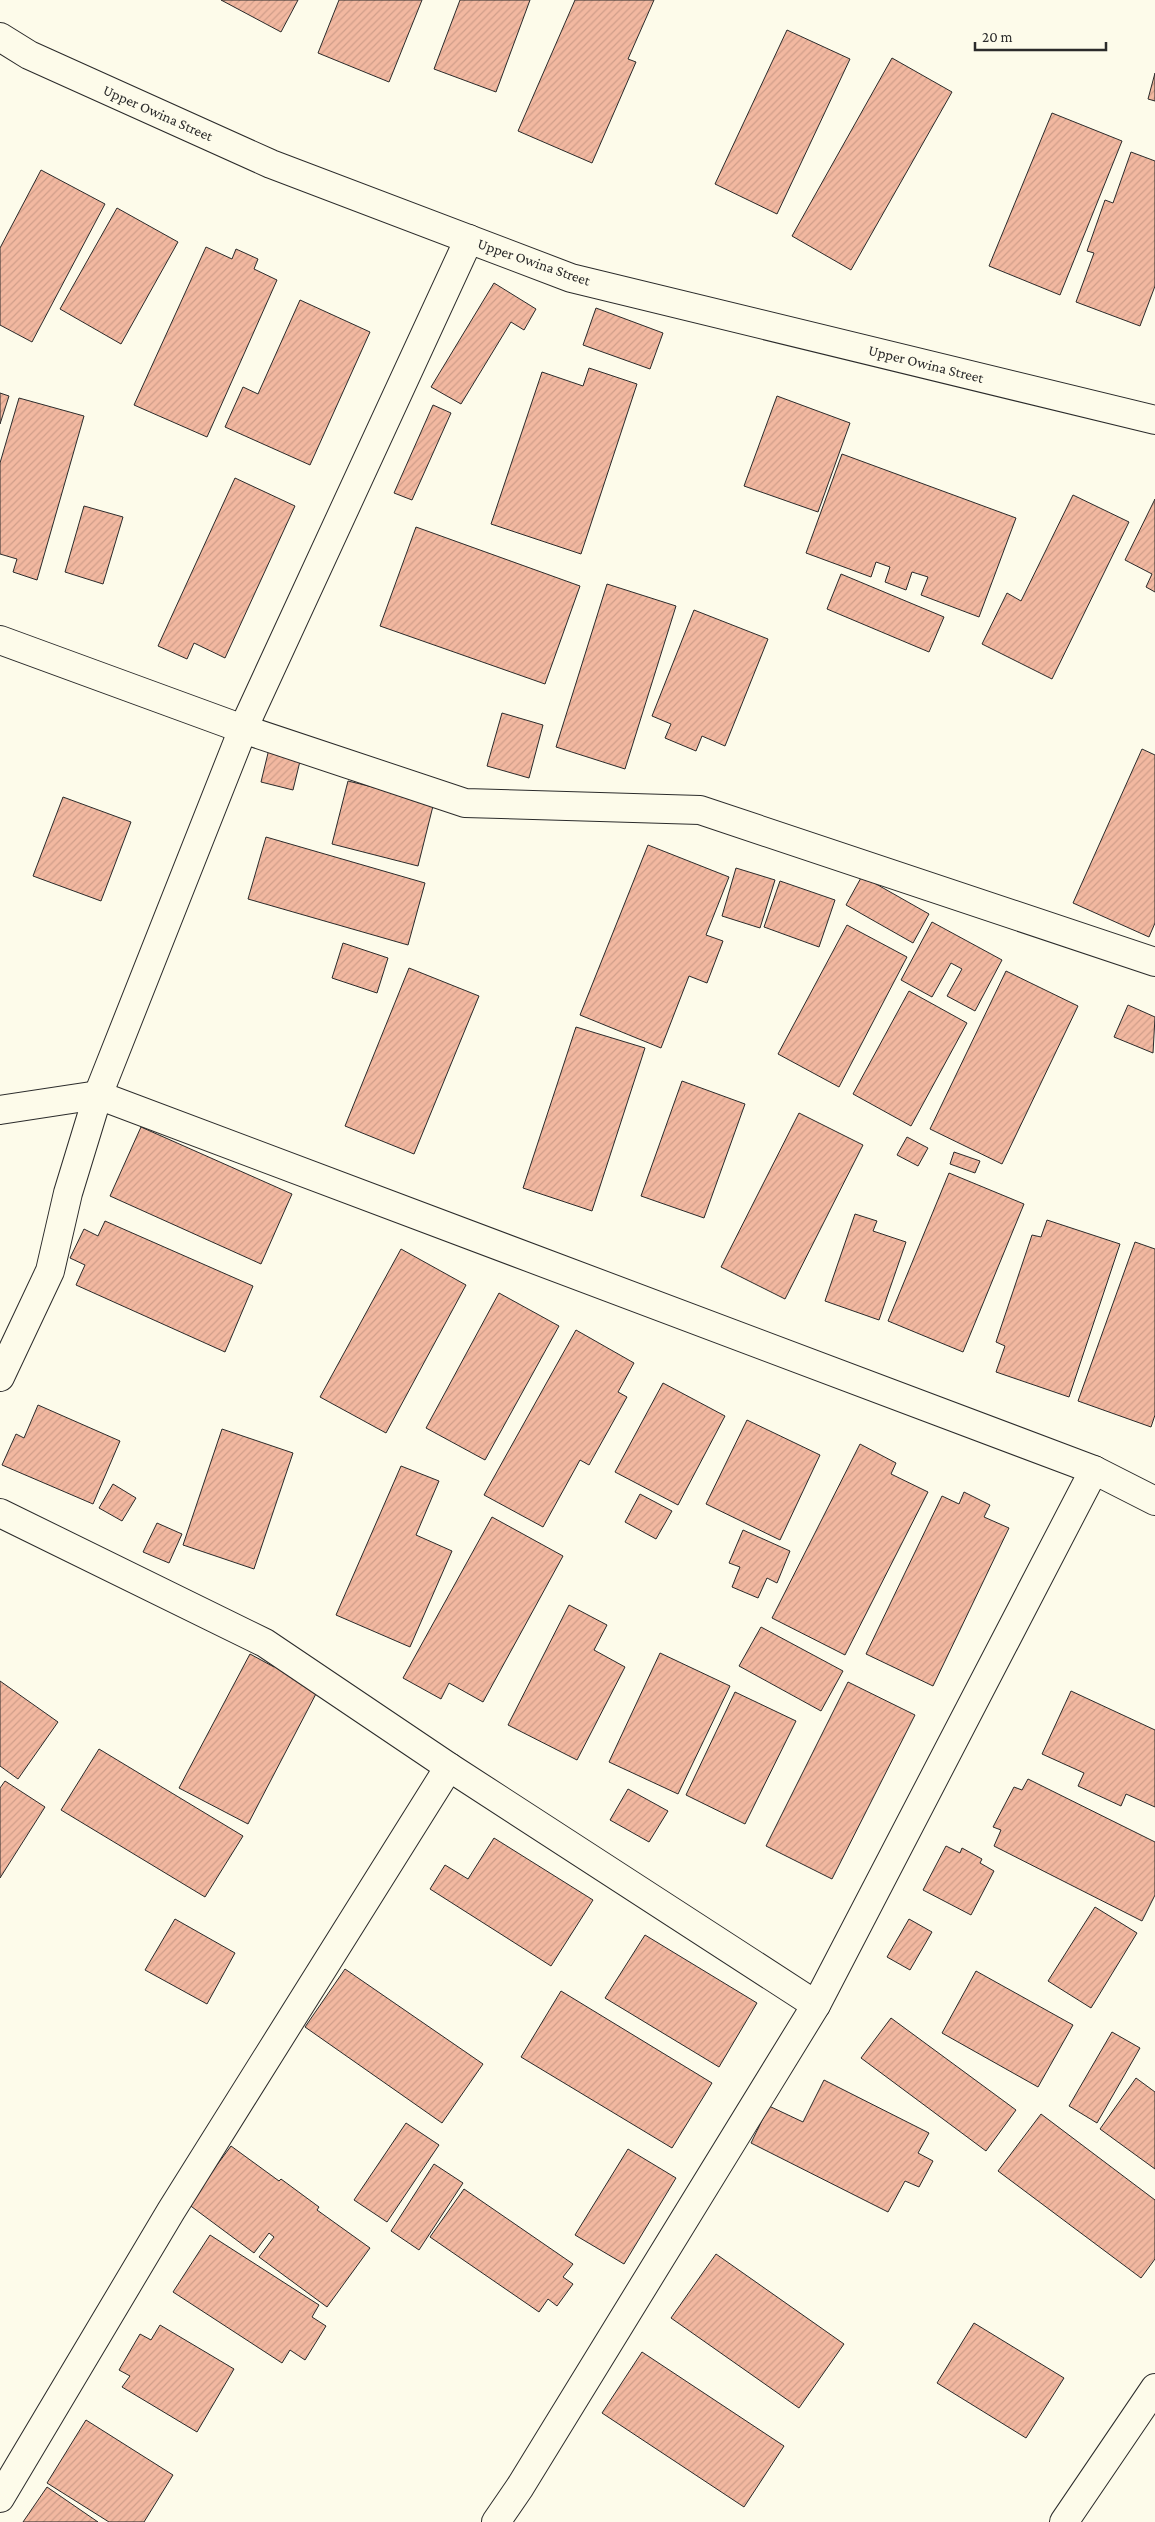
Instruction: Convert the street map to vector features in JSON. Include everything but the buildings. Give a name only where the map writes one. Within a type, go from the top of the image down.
[{"type":"street","name":"Upper Owina Street","points":[[0,37],[29,54],[271,164],[571,278],[1155,420]]},
{"type":"street","points":[[0,1377],[50,1271],[68,1193],[98,1096],[243,729],[470,239]]},
{"type":"street","points":[[0,640],[243,729],[465,803],[700,810],[1155,962]]},
{"type":"street","points":[[0,1110],[98,1096],[1094,1470],[1155,1501]]},
{"type":"street","points":[[496,2522],[520,2487],[816,2005],[1094,1470]]},
{"type":"street","points":[[0,1513],[265,1643],[449,1766],[816,2005]]},
{"type":"street","points":[[0,2498],[171,2211],[449,1766]]},
{"type":"street","points":[[1064,2522],[1155,2388]]}]
